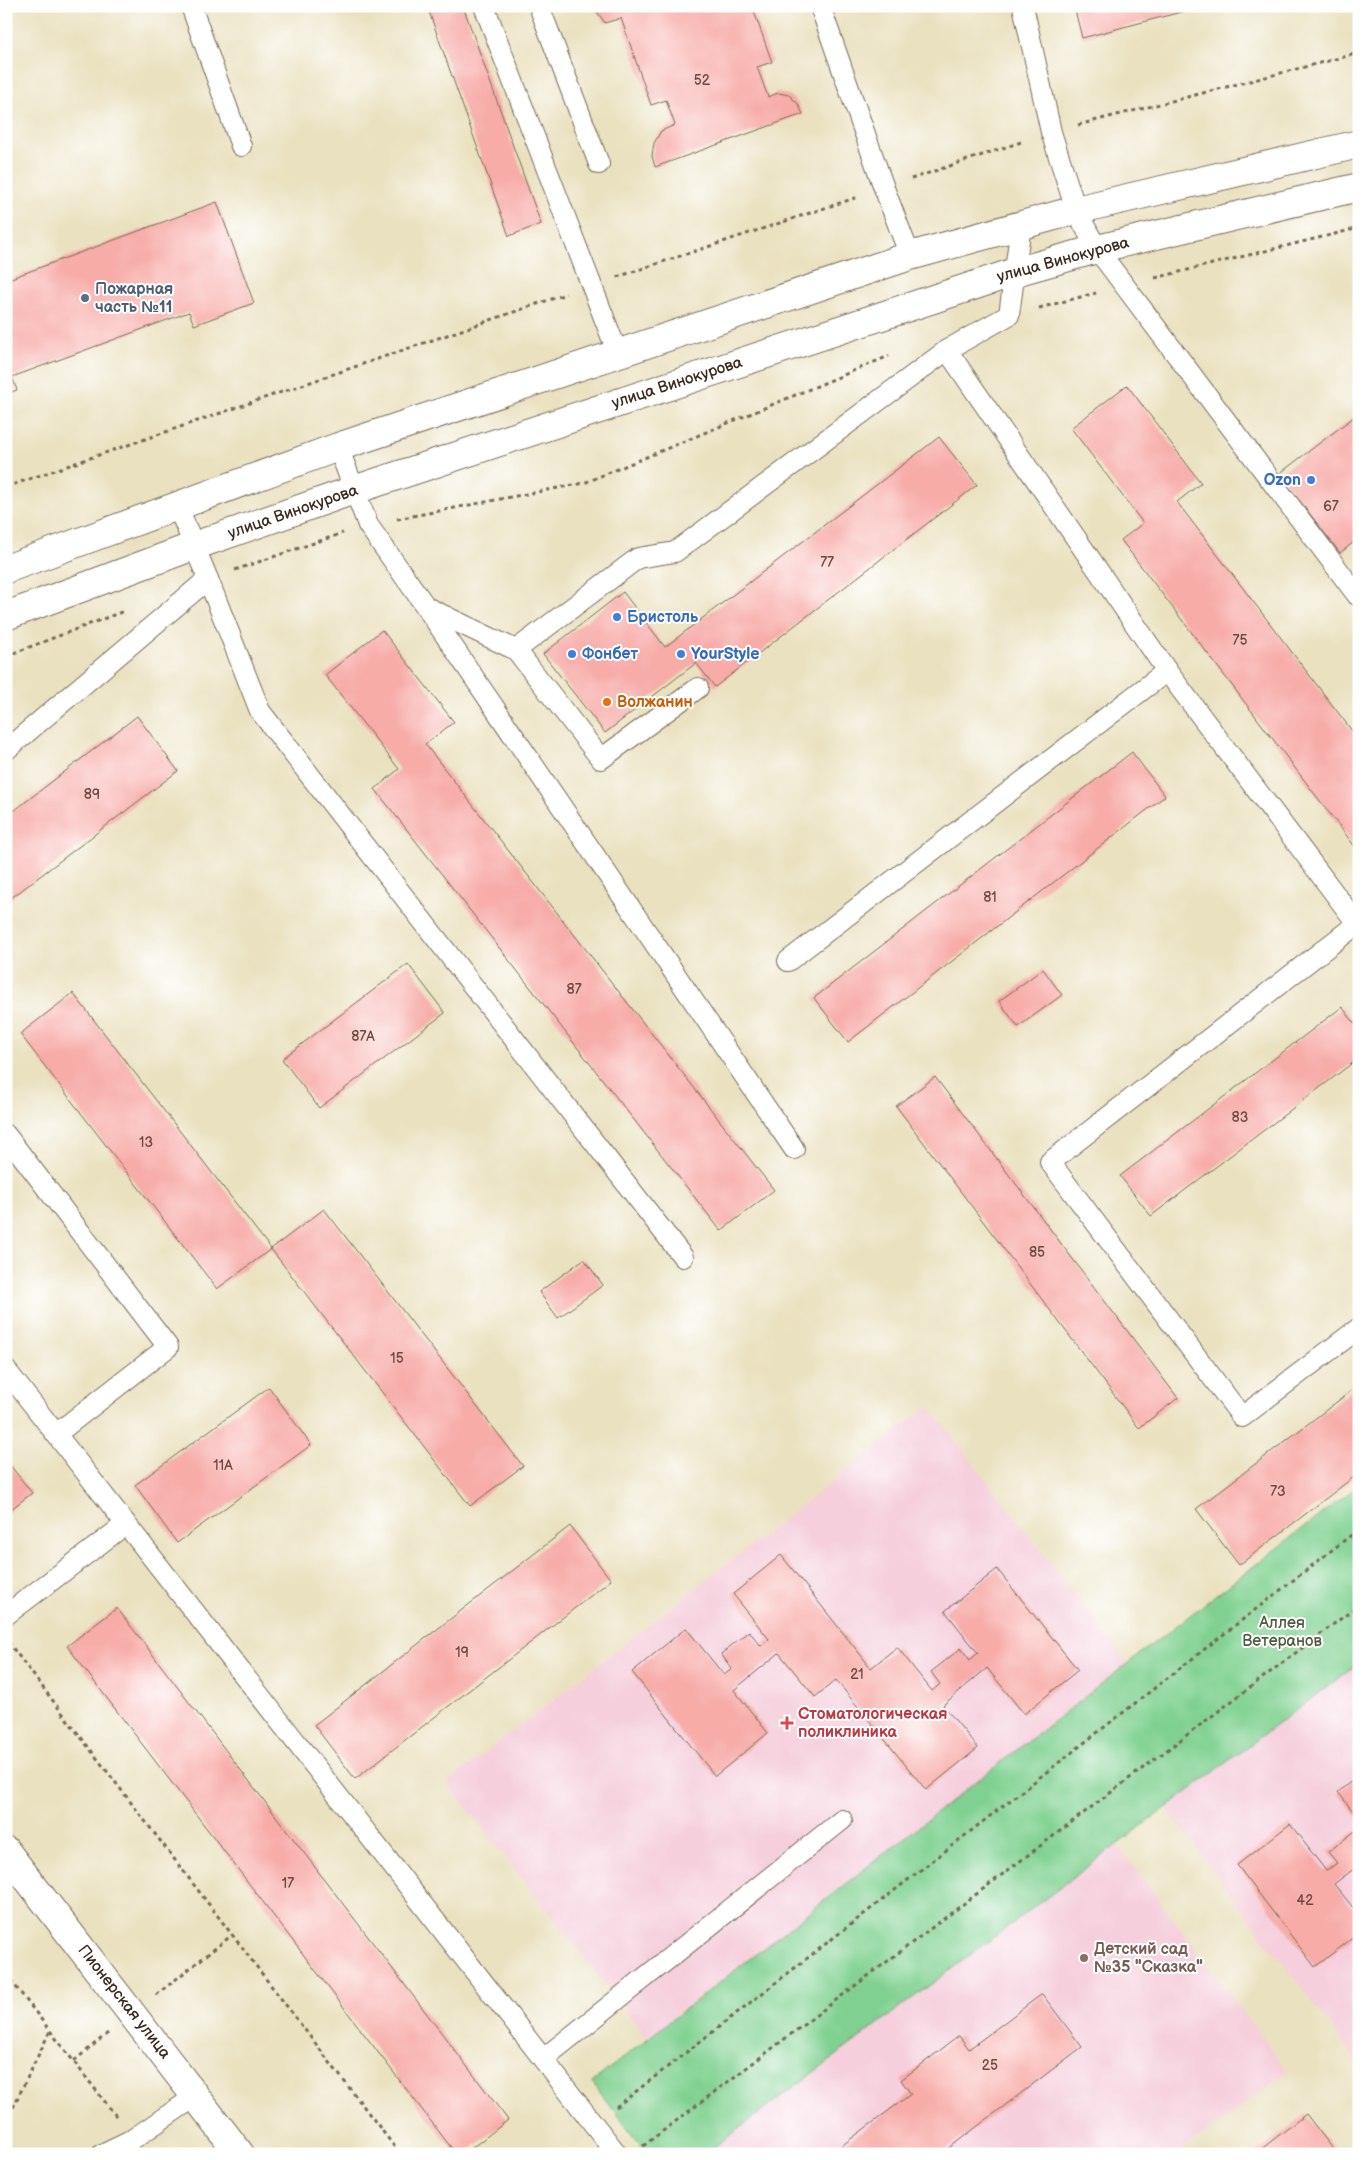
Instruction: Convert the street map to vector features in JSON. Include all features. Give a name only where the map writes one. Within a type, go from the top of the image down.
[{"type":"main road","points":[[6,569],[338,447],[910,256],[1076,210],[1359,144]]},
{"type":"main road","name":"улица Винокурова","points":[[6,616],[194,546],[354,490],[1015,272],[1097,249],[1359,187]]},
{"type":"main road","name":"Пионерская улица","points":[[6,1851],[240,2154]]},
{"type":"lane","points":[[191,6],[242,146]]},
{"type":"lane","points":[[484,6],[618,354]]},
{"type":"lane","points":[[539,6],[599,164]]},
{"type":"lane","points":[[820,6],[910,256]]},
{"type":"lane","points":[[1023,6],[1051,132],[1076,210],[1097,249],[1357,595]]},
{"type":"lane","points":[[516,650],[638,558],[675,552],[947,350],[1009,315],[1020,225]]},
{"type":"lane","points":[[947,350],[1166,671],[1358,925],[1050,1162],[1242,1417],[1359,1328]]},
{"type":"lane","points":[[338,447],[368,525],[426,607],[794,1149]]},
{"type":"lane","points":[[177,505],[260,711],[683,1257]]},
{"type":"lane","points":[[6,750],[208,579]]},
{"type":"lane","points":[[426,607],[516,650],[602,759],[698,688]]},
{"type":"lane","points":[[788,961],[1166,671]]},
{"type":"lane","points":[[6,1135],[168,1347],[56,1434]]},
{"type":"lane","points":[[6,1370],[617,2154]]},
{"type":"lane","points":[[6,1615],[126,1524]]},
{"type":"lane","points":[[543,2059],[842,1820]]},
{"type":"lane","points":[[102,2154],[133,2139],[196,2096]]},
{"type":"path","points":[[6,487],[592,286],[1051,132],[1359,53]]},
{"type":"path","points":[[1009,315],[1359,228]]},
{"type":"path","points":[[208,579],[368,525],[584,483],[893,354]]},
{"type":"path","points":[[6,656],[126,610]]},
{"type":"path","points":[[593,2124],[1359,1529]]},
{"type":"path","points":[[637,2150],[1359,1605]]},
{"type":"path","points":[[6,1640],[400,2154]]},
{"type":"path","points":[[6,1974],[133,2139]]},
{"type":"path","points":[[6,2122],[50,2030]]},
{"type":"shaded area","name":"Cтоматологическая поликлиника","points":[[929,1406],[1128,1663],[647,2038],[447,1783]]},
{"type":"shaded area","points":[[1359,1663],[1359,2064],[1166,1808]]},
{"type":"shaded area","name":"Детский сад №35 \"Сказка\"","points":[[1117,1844],[1288,2072],[1178,2154],[705,2154]]},
{"type":"green space","name":"Аллея Ветеранов","points":[[1359,1485],[1359,1663],[705,2154],[647,2154],[592,2082]]},
{"type":"building","points":[[427,6],[463,6],[541,224],[509,236]]},
{"type":"building","points":[[593,6],[752,6],[772,62],[757,67],[768,97],[778,93],[789,95],[798,104],[803,114],[655,167],[652,156],[654,143],[661,131],[675,125],[666,100],[651,105],[621,18],[605,23]]},
{"type":"building","points":[[1074,6],[1200,6],[1200,7],[1082,38]]},
{"type":"building","points":[[217,202],[254,303],[194,325],[189,312],[12,377],[17,390],[6,394],[6,280]]},
{"type":"building","points":[[1127,385],[1201,483],[1177,502],[1359,740],[1359,852],[1121,540],[1143,523],[1071,428]]},
{"type":"building","points":[[1359,413],[1359,538],[1340,553],[1279,474]]},
{"type":"building","points":[[939,437],[977,485],[715,687],[696,663],[605,733],[543,654],[623,592],[665,647]]},
{"type":"building","points":[[382,630],[454,722],[425,744],[774,1190],[721,1231],[375,789],[399,769],[325,675]]},
{"type":"building","points":[[137,716],[178,771],[6,902],[6,817]]},
{"type":"building","points":[[1132,752],[1165,796],[848,1042],[814,998]]},
{"type":"building","points":[[408,964],[445,1013],[319,1108],[282,1059]]},
{"type":"building","points":[[1043,969],[1062,995],[1018,1027],[999,1001]]},
{"type":"building","points":[[73,993],[271,1249],[217,1289],[20,1034]]},
{"type":"building","points":[[1342,1007],[1359,1029],[1359,1058],[1151,1216],[1120,1176]]},
{"type":"building","points":[[935,1077],[1178,1398],[1139,1428],[896,1106]]},
{"type":"building","points":[[324,1209],[523,1466],[470,1506],[271,1249]]},
{"type":"building","points":[[584,1259],[603,1285],[558,1318],[539,1292]]},
{"type":"building","points":[[1359,1385],[1359,1473],[1239,1565],[1196,1509]]},
{"type":"building","points":[[269,1387],[311,1445],[177,1543],[135,1485]]},
{"type":"building","points":[[6,1460],[32,1493],[6,1513]]},
{"type":"building","points":[[570,1526],[611,1580],[355,1779],[314,1725]]},
{"type":"building","points":[[781,1555],[871,1668],[897,1647],[932,1691],[940,1684],[931,1672],[961,1648],[970,1660],[978,1653],[945,1611],[997,1569],[1078,1670],[1024,1714],[987,1668],[943,1705],[978,1748],[926,1790],[836,1680],[815,1697],[779,1653],[734,1690],[768,1733],[715,1776],[632,1672],[686,1628],[724,1675],[732,1669],[721,1654],[749,1631],[761,1646],[769,1639],[733,1594]]},
{"type":"building","points":[[117,1608],[508,2120],[464,2154],[456,2154],[67,1646]]},
{"type":"building","points":[[1359,1775],[1359,1819],[1338,1792]]},
{"type":"building","points":[[1290,1824],[1326,1871],[1337,1863],[1328,1852],[1355,1831],[1359,1835],[1359,1865],[1334,1884],[1359,1915],[1359,1933],[1315,1967],[1237,1865]]},
{"type":"building","points":[[1042,1994],[1082,2047],[941,2154],[839,2154],[836,2150],[911,2094],[901,2080],[959,2036],[969,2049]]},
{"type":"building","points":[[1306,2114],[1337,2154],[1255,2154]]},
{"type":"place","name":"Пожарная часть №11","points":[[85,298]]},
{"type":"place","name":"Ozon","points":[[1311,480]]},
{"type":"place","name":"Бристоль","points":[[617,617]]},
{"type":"place","name":"Фонбет","points":[[572,654]]},
{"type":"place","name":"YourStyle","points":[[681,654]]},
{"type":"place","name":"Волжанин","points":[[607,702]]},
{"type":"place","name":"Cтоматологическая поликлиника","points":[[787,1723]]},
{"type":"place","name":"Детский сад №35 \"Сказка\"","points":[[1084,1958]]}]
